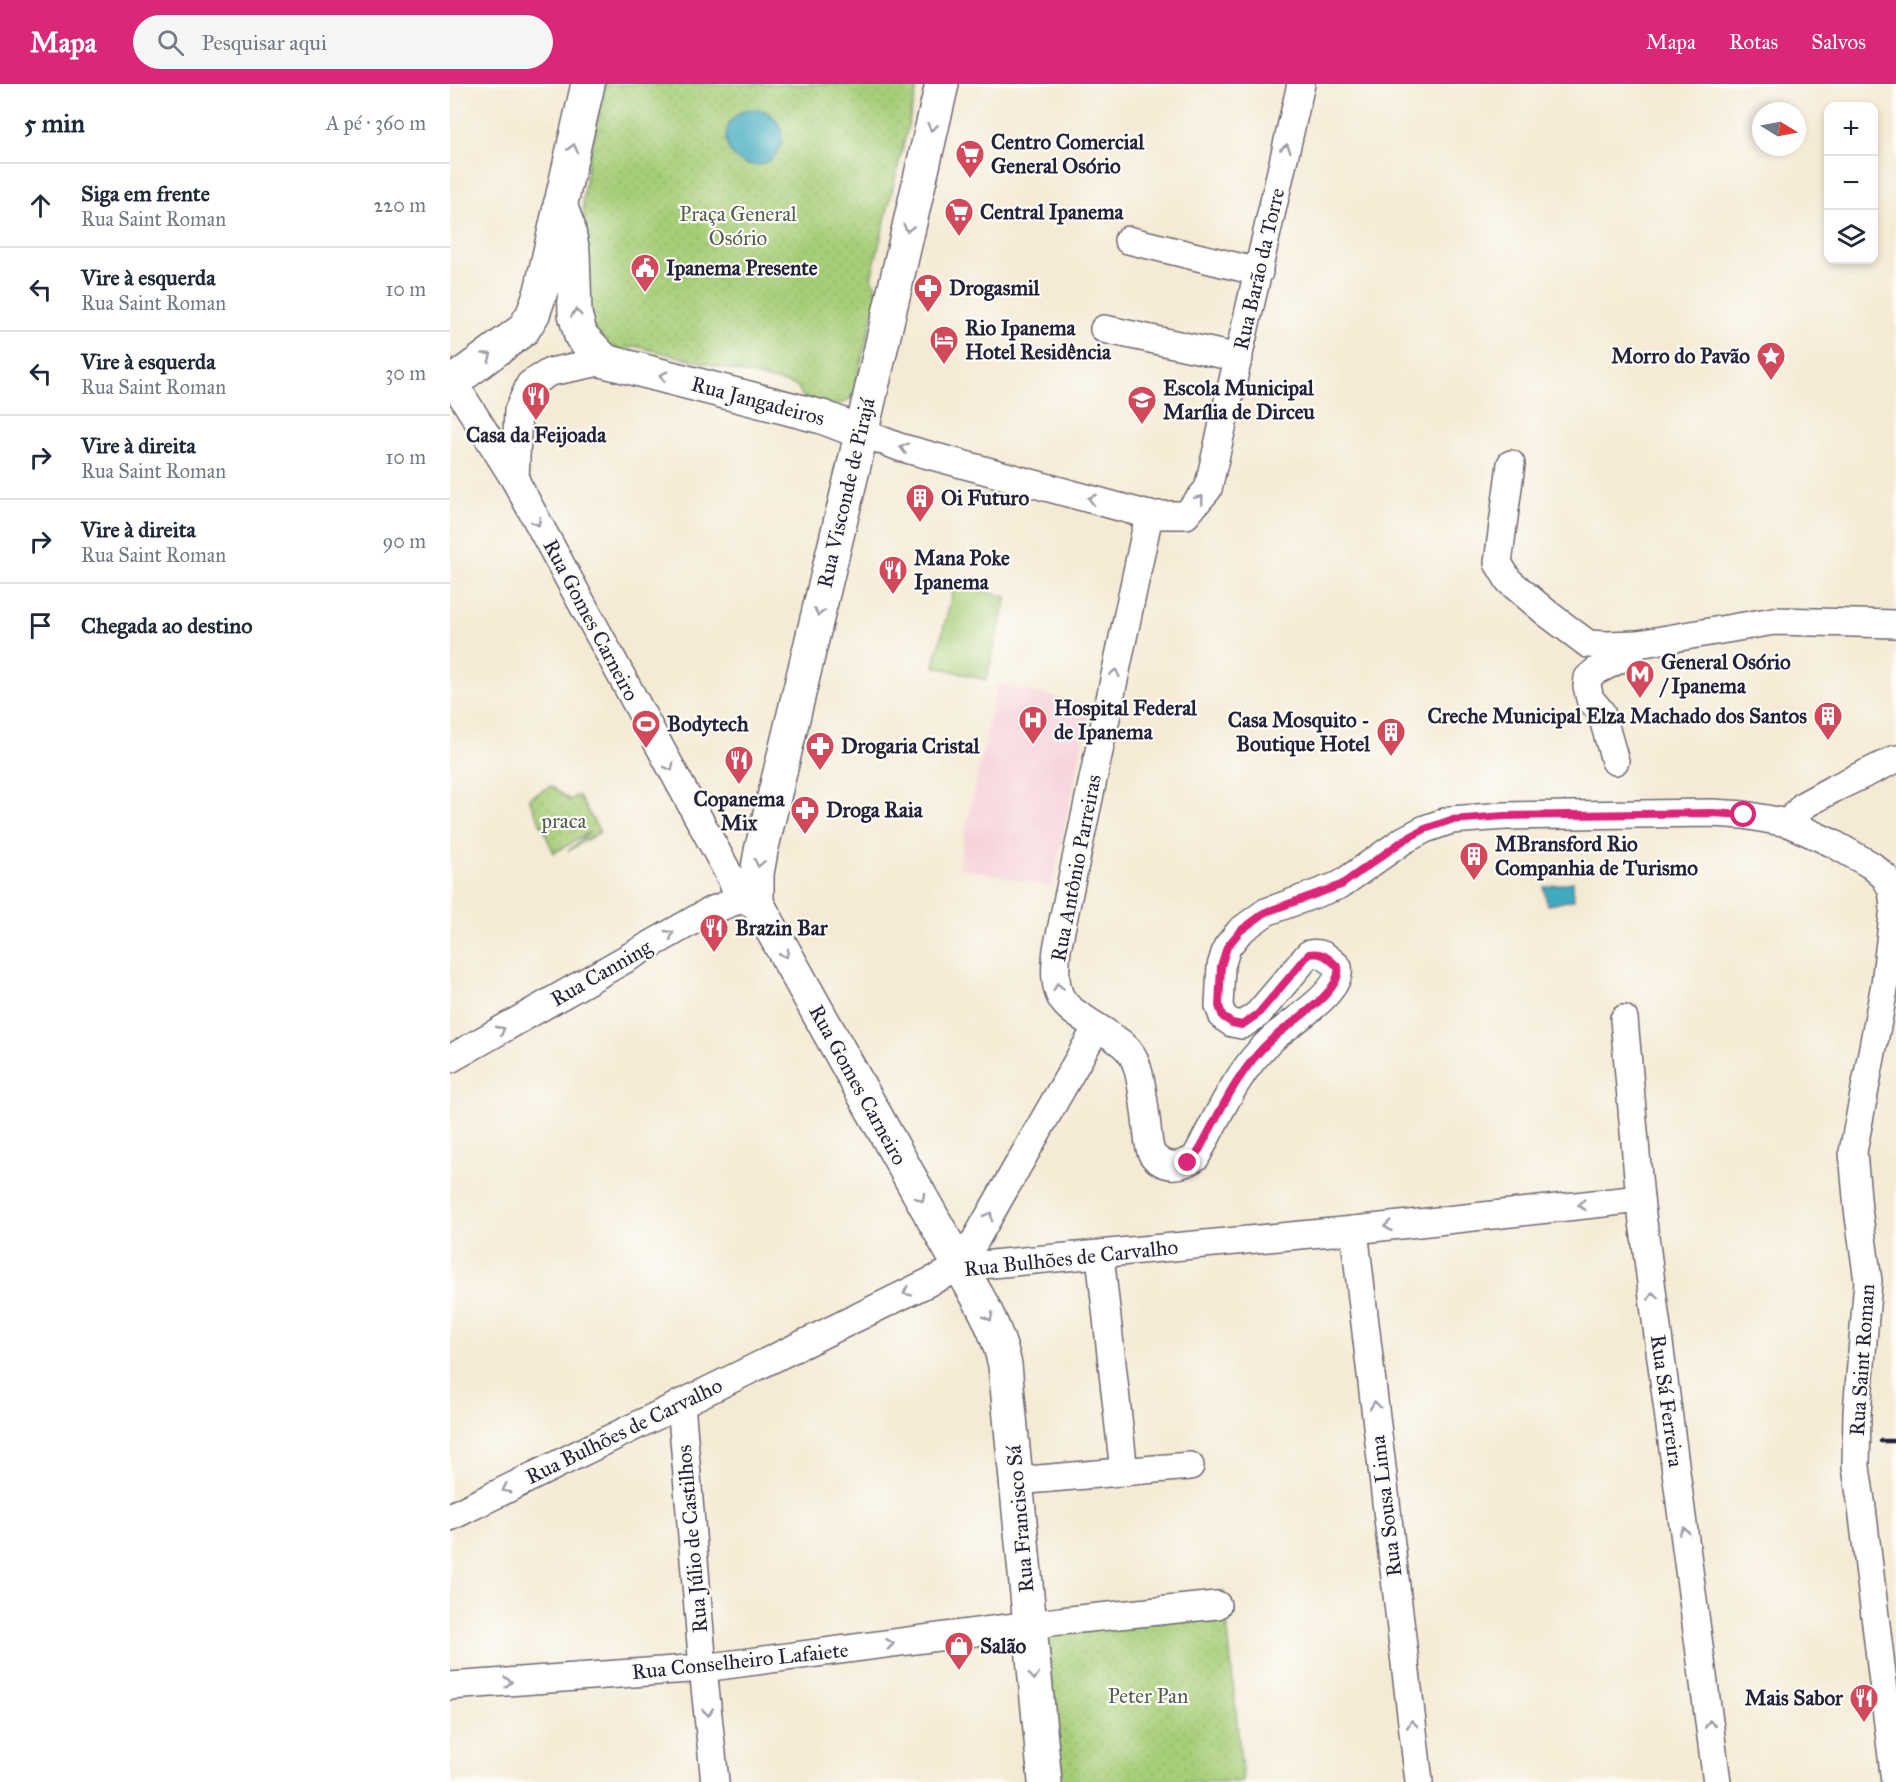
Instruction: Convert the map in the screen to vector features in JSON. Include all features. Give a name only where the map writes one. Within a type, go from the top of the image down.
[{"type":"main road","points":[[451,381],[523,330],[533,314],[541,291],[588,84]]},
{"type":"main road","name":"Rua Visconde de Pirajá","points":[[748,901],[757,874],[942,84]]},
{"type":"main road","points":[[560,205],[568,226],[573,252],[575,314],[581,336],[605,361]]},
{"type":"main road","name":"Rua Jangadeiros","points":[[605,361],[822,417],[861,432]]},
{"type":"main road","name":"Rua Gomes Carneiro","points":[[748,901],[960,1267]]},
{"type":"main road","name":"Rua Francisco Sá","points":[[960,1267],[992,1322],[1001,1345],[1005,1365],[1044,1782]]},
{"type":"street","name":"Rua Barão da Torre","points":[[1149,515],[1186,515],[1208,489],[1301,84]]},
{"type":"street","points":[[1128,240],[1258,272]]},
{"type":"street","points":[[1104,329],[1239,358]]},
{"type":"street","name":"Rua Jangadeiros","points":[[515,480],[518,411],[530,384],[550,372],[605,361]]},
{"type":"street","name":"Rua Gomes Carneiro","points":[[451,381],[515,480],[731,878],[748,901]]},
{"type":"street","name":"Rua Jangadeiros","points":[[861,432],[899,447],[1149,515]]},
{"type":"street","points":[[1511,464],[1498,563],[1509,581],[1588,644],[1638,644],[1774,621],[1896,624]]},
{"type":"street","name":"Rua Antônio Parreiras","points":[[1097,1027],[1068,1008],[1060,997],[1055,967],[1149,515]]},
{"type":"street","points":[[1615,762],[1601,712],[1590,699],[1588,678],[1596,671],[1628,655],[1638,644]]},
{"type":"street","points":[[1788,823],[1804,805],[1896,759]]},
{"type":"street","name":"Rua Saint Roman","points":[[1097,1027],[1125,1046],[1134,1057],[1152,1153],[1162,1164],[1177,1166],[1188,1163],[1196,1156],[1251,1061],[1271,1039],[1327,994],[1338,974],[1338,967],[1328,958],[1318,952],[1309,954],[1258,1014],[1242,1025],[1232,1023],[1223,1017],[1219,1006],[1221,966],[1227,947],[1240,931],[1266,912],[1341,885],[1404,840],[1425,829],[1451,820],[1514,816],[1712,813],[1744,815],[1788,823],[1872,865],[1886,877],[1892,890],[1894,907],[1885,984],[1853,1152],[1868,1281],[1857,1412],[1856,1467],[1895,1782]]},
{"type":"street","name":"Rua Canning","points":[[450,1059],[710,911],[748,901]]},
{"type":"street","name":"Rua Sá Ferreira","points":[[1624,1020],[1640,1199],[1717,1782]]},
{"type":"street","points":[[960,1267],[1097,1027]]},
{"type":"street","name":"Rua Bulhões de Carvalho","points":[[450,1517],[960,1267],[1354,1230],[1640,1199]]},
{"type":"street","name":"Rua Sousa Lima","points":[[1354,1230],[1419,1782]]},
{"type":"street","points":[[1100,1255],[1124,1472]]},
{"type":"street","name":"Rua Júlio de Castilhos","points":[[681,1403],[715,1782]]},
{"type":"street","points":[[1016,1481],[1190,1466]]},
{"type":"street","name":"Rua Conselheiro Lafaiete","points":[[450,1686],[703,1668],[1060,1621],[1217,1605]]},
{"type":"shaded area","name":"Hospital Federal de Ipanema","points":[[997,684],[1091,705],[1052,887],[958,867]]},
{"type":"green space","name":"Praça General Osório","points":[[606,84],[918,84],[871,278],[879,292],[852,397],[847,401],[841,404],[823,403],[803,397],[797,386],[635,346],[622,351],[603,344],[583,311],[586,260],[583,198],[588,161]]},
{"type":"green space","points":[[955,583],[1007,597],[986,680],[934,666]]},
{"type":"green space","name":"praca","points":[[551,786],[570,800],[578,795],[600,832],[568,851],[590,832],[554,853],[529,798]]},
{"type":"green space","name":"Peter Pan","points":[[1224,1592],[1243,1782],[1057,1782],[1048,1630]]},
{"type":"water","points":[[754,109],[765,111],[774,117],[780,126],[782,137],[780,148],[774,157],[765,163],[754,165],[743,163],[734,157],[728,148],[726,137],[728,126],[734,117],[743,111]]},
{"type":"water","points":[[1573,882],[1574,900],[1547,905],[1544,887]]},
{"type":"railway","points":[[1881,1441],[1896,1441]]},
{"type":"place","name":"Centro Comercial General Osório","points":[[970,180]]},
{"type":"place","name":"Central Ipanema","points":[[959,238]]},
{"type":"place","name":"Ipanema Presente","points":[[645,294]]},
{"type":"place","name":"Drogasmil","points":[[928,314]]},
{"type":"place","name":"Rio Ipanema Hotel Residência","points":[[944,366]]},
{"type":"place","name":"Morro do Pavão","points":[[1771,382]]},
{"type":"place","name":"Casa da Feijoada","points":[[536,422]]},
{"type":"place","name":"Escola Municipal Marília de Dirceu","points":[[1142,426]]},
{"type":"place","name":"Oi Futuro","points":[[920,524]]},
{"type":"place","name":"Mana Poke Ipanema","points":[[893,596]]},
{"type":"place","name":"General Osório / Ipanema","points":[[1640,700]]},
{"type":"place","name":"Creche Municipal Elza Machado dos Santos","points":[[1828,742]]},
{"type":"place","name":"Hospital Federal de Ipanema","points":[[1033,746]]},
{"type":"place","name":"Bodytech","points":[[646,750]]},
{"type":"place","name":"Casa Mosquito - Boutique Hotel","points":[[1391,758]]},
{"type":"place","name":"Drogaria Cristal","points":[[820,772]]},
{"type":"place","name":"Copanema Mix","points":[[739,786]]},
{"type":"place","name":"Droga Raia","points":[[805,836]]},
{"type":"place","name":"MBransford Rio Companhia de Turismo","points":[[1474,882]]},
{"type":"place","name":"Brazin Bar","points":[[714,954]]},
{"type":"place","name":"Salão","points":[[959,1672]]},
{"type":"place","name":"Mais Sabor","points":[[1864,1724]]},
{"type":"route","points":[[1188,1163],[1196,1156],[1251,1061],[1271,1039],[1327,994],[1338,974],[1338,967],[1328,958],[1318,952],[1309,954],[1258,1014],[1242,1025],[1232,1023],[1223,1017],[1219,1006],[1221,966],[1227,947],[1240,931],[1266,912],[1341,885],[1404,840],[1425,829],[1451,820],[1544,815],[1712,813],[1744,815]]}]
